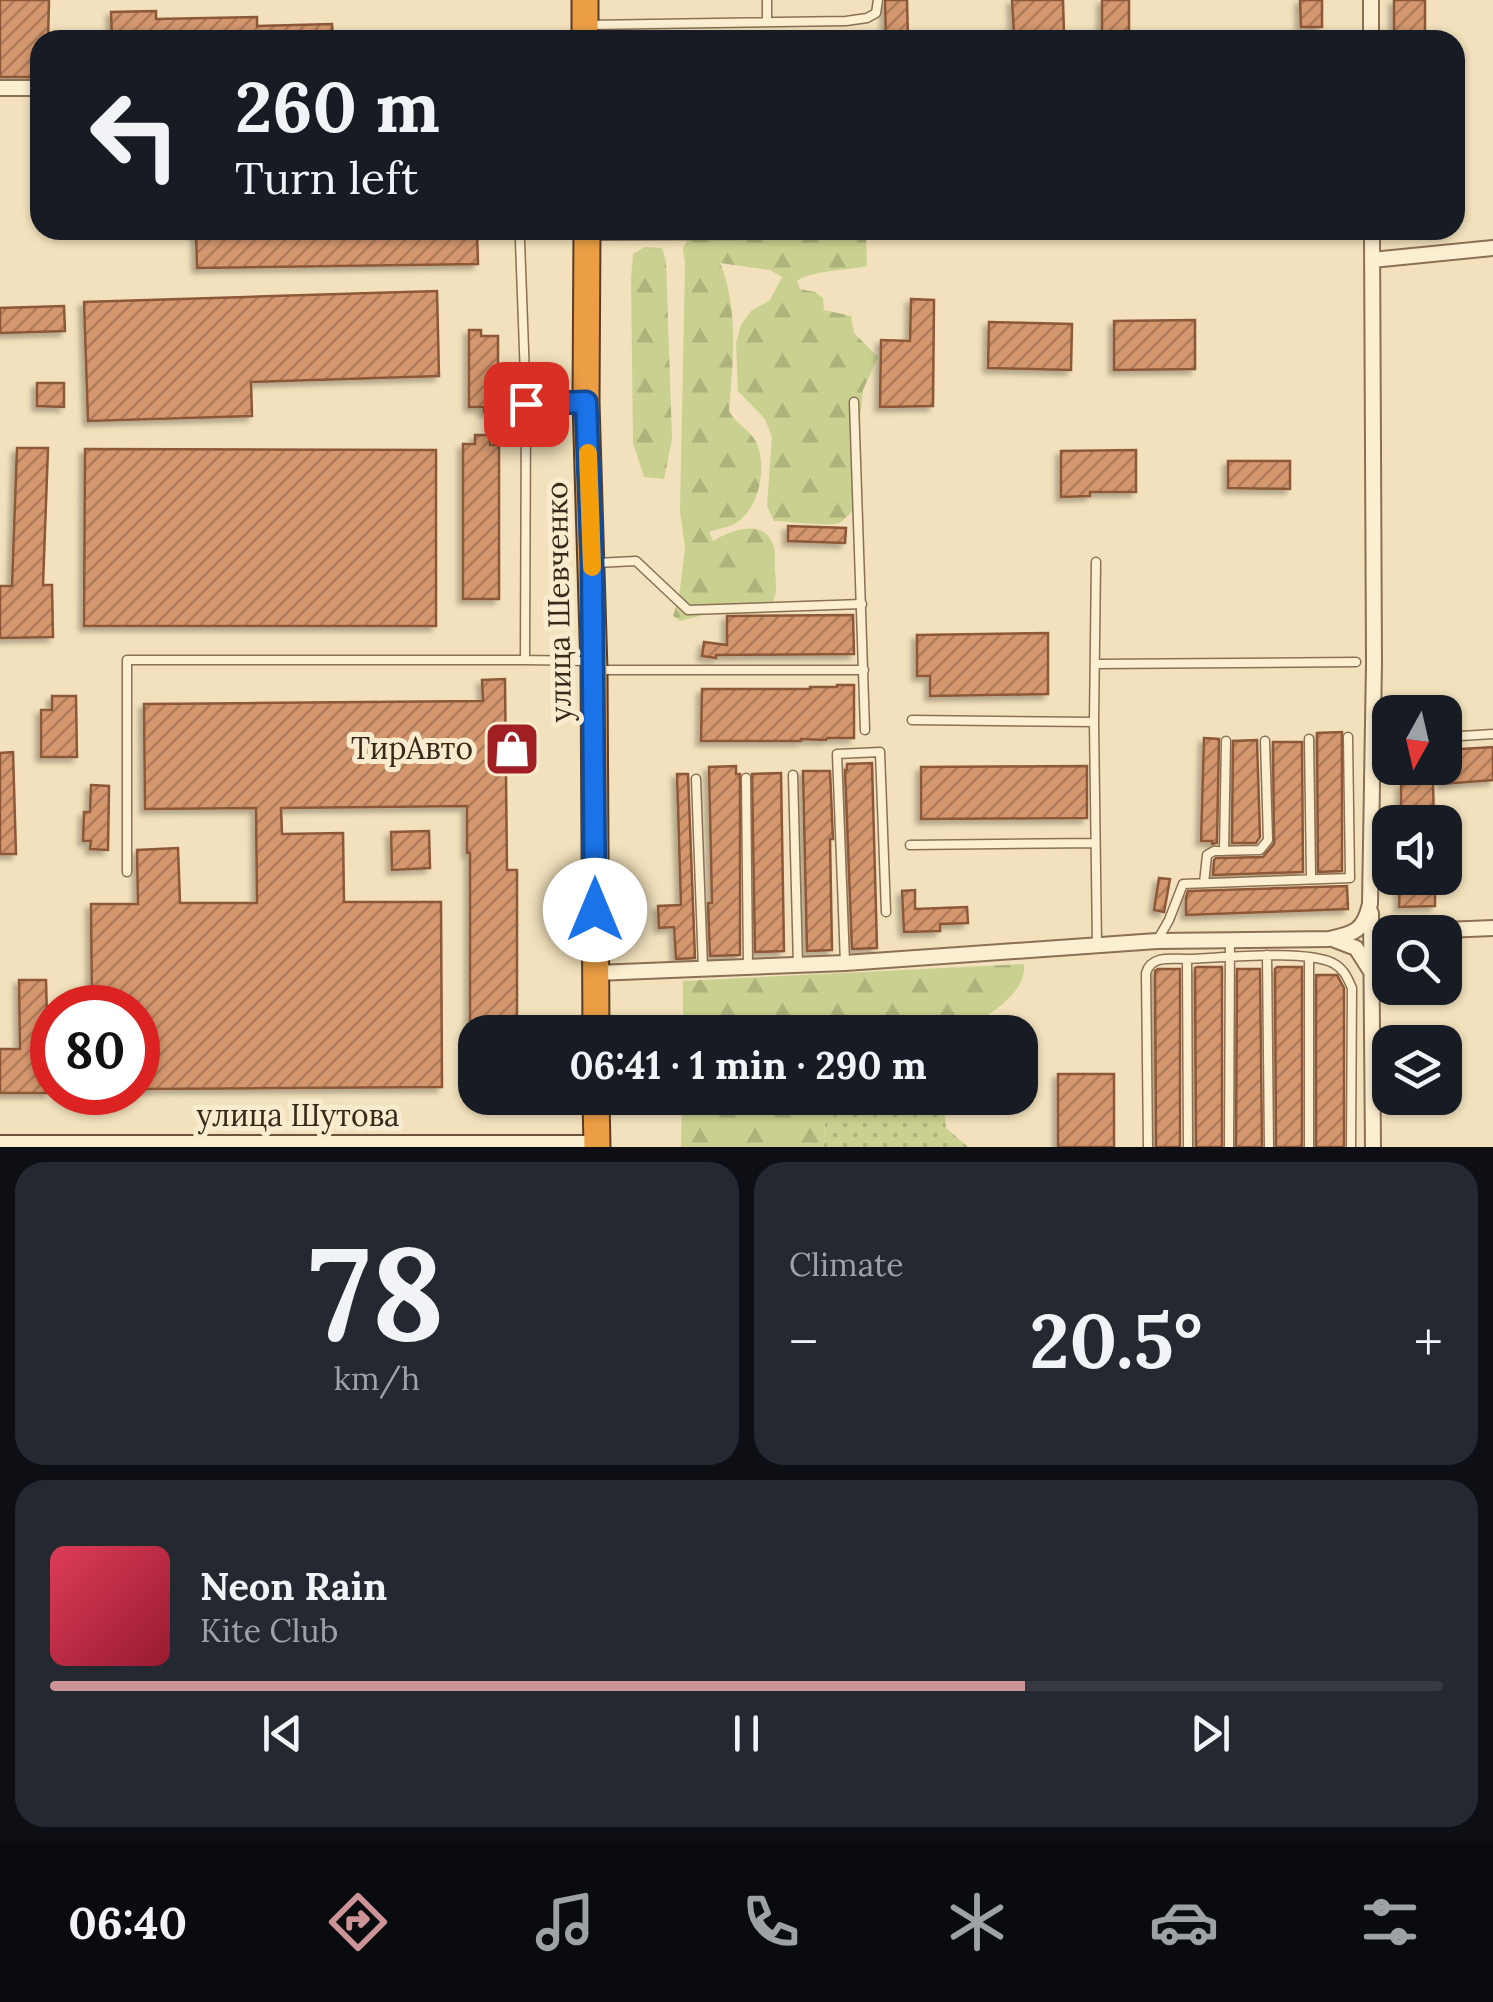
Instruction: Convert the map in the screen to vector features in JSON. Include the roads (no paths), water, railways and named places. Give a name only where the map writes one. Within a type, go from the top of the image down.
[{"type":"highway","name":"улица Шевченко","points":[[587,240],[596,1015]]},
{"type":"highway","points":[[596,1115],[597,1146]]},
{"type":"street","points":[[1370,0],[1371,30]]},
{"type":"street","points":[[0,88],[30,88]]},
{"type":"street","points":[[1372,240],[1373,695]]},
{"type":"street","points":[[1372,260],[1493,248]]},
{"type":"street","points":[[1372,785],[1372,932]]},
{"type":"street","points":[[596,973],[845,963],[1157,942],[1329,939],[1357,930],[1366,920],[1370,904]]},
{"type":"street","points":[[1462,929],[1493,928]]},
{"type":"street","points":[[1329,939],[1356,948],[1372,974]]},
{"type":"street","points":[[1373,1005],[1374,1147]]},
{"type":"street","name":"улица Шутова","points":[[0,1146],[597,1146]]},
{"type":"lane","points":[[767,0],[767,22]]},
{"type":"lane","points":[[585,22],[846,21],[867,18],[876,12],[878,0]]},
{"type":"lane","points":[[520,240],[526,404],[525,660]]},
{"type":"lane","points":[[526,404],[586,402]]},
{"type":"lane","points":[[854,402],[865,730]]},
{"type":"lane","points":[[592,564],[636,561],[688,610],[862,604]]},
{"type":"lane","points":[[1096,562],[1097,945]]},
{"type":"lane","points":[[127,872],[127,660],[525,660],[594,666],[864,670]]},
{"type":"lane","points":[[1095,664],[1356,662]]},
{"type":"lane","points":[[912,720],[1094,722]]},
{"type":"lane","points":[[1462,736],[1493,734]]},
{"type":"lane","points":[[1157,942],[1183,884],[1350,878],[1348,737]]},
{"type":"lane","points":[[1309,739],[1311,878]]},
{"type":"lane","points":[[1224,851],[1226,741]]},
{"type":"lane","points":[[1204,883],[1207,855],[1214,851],[1260,850],[1268,840],[1266,741]]},
{"type":"lane","points":[[845,963],[837,754],[880,752],[886,912]]},
{"type":"lane","points":[[792,775],[798,965]]},
{"type":"lane","points":[[696,778],[702,969]]},
{"type":"lane","points":[[746,778],[748,966]]},
{"type":"lane","points":[[910,845],[1095,843]]},
{"type":"lane","points":[[1229,1147],[1230,939]]},
{"type":"lane","points":[[1267,955],[1269,1147]]},
{"type":"lane","points":[[1148,1147],[1148,965],[1156,960],[1267,955],[1309,958],[1336,965],[1346,973],[1352,988],[1351,1147]]},
{"type":"lane","points":[[1309,958],[1309,1147]]},
{"type":"lane","points":[[1187,959],[1188,1147]]},
{"type":"place","name":"ТирАвто","points":[[512,749]]}]
